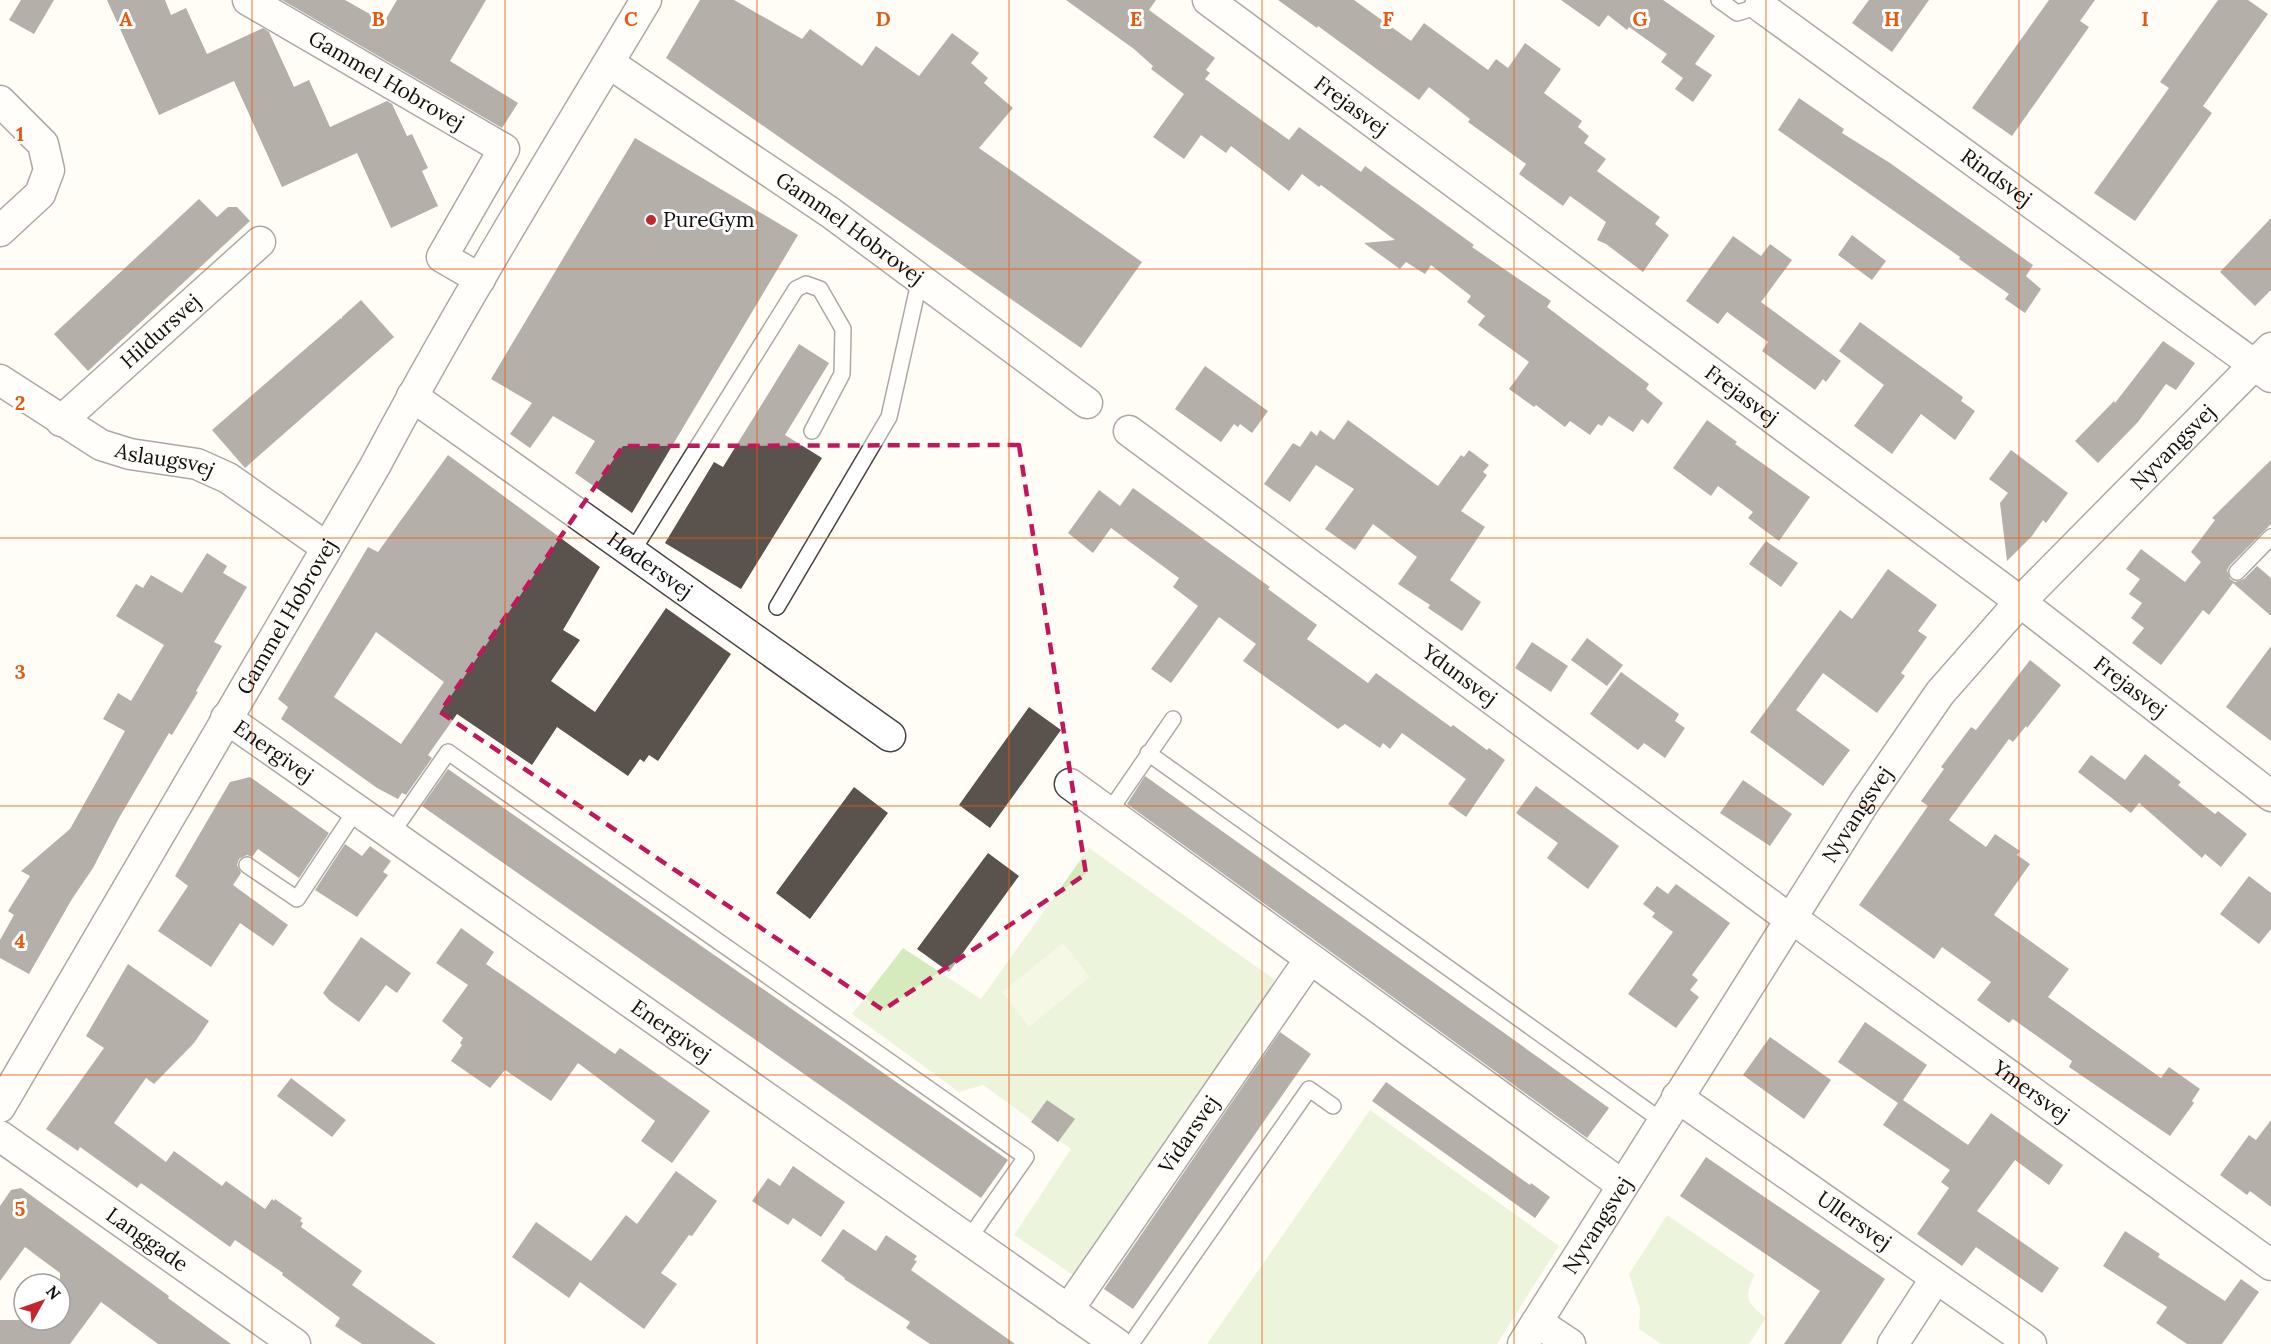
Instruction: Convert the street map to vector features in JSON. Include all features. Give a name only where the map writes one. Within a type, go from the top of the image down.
[{"type":"street","name":"Gammel Hobrovej","points":[[248,0],[504,149],[442,257],[480,279]]},
{"type":"street","name":"Gammel Hobrovej","points":[[0,1107],[375,466],[412,396],[480,279],[646,0]]},
{"type":"street","name":"Frejasvej","points":[[1209,0],[2020,602],[2271,796]]},
{"type":"street","name":"Rindsvej","points":[[1759,3],[2266,363]]},
{"type":"street","name":"Gammel Hobrovej","points":[[609,63],[831,213],[1087,403]]},
{"type":"street","points":[[0,101],[43,144],[49,170],[39,194],[0,231]]},
{"type":"street","name":"Hildursvej","points":[[61,421],[260,242]]},
{"type":"street","name":"Nyvangsvej","points":[[1530,1333],[1864,803],[1940,693],[2020,602],[2266,363]]},
{"type":"street","name":"Aslaugsvej","points":[[0,380],[101,445],[130,454],[197,464],[228,478],[326,547]]},
{"type":"street","name":"Hødersvej","points":[[412,396],[890,736]]},
{"type":"street","name":"Ydunsvej","points":[[1129,431],[1791,919]]},
{"type":"street","name":"Energivej","points":[[226,718],[1117,1344]]},
{"type":"street","points":[[1070,784],[1622,1185]]},
{"type":"street","name":"Ymersvej","points":[[1791,919],[2271,1265]]},
{"type":"street","name":"Vidarsvej","points":[[1068,1310],[1311,959]]},
{"type":"street","name":"Ullersvej","points":[[1670,1109],[1936,1278],[2031,1344]]},
{"type":"street","name":"Langgade","points":[[0,1136],[295,1344]]},
{"type":"street","points":[[1893,1344],[1936,1278]]},
{"type":"street","points":[[1530,1333],[1570,1344]]},
{"type":"lane","name":"Rindsvej","points":[[1719,0],[1737,13],[1759,3]]},
{"type":"lane","points":[[777,608],[889,417],[920,278]]},
{"type":"lane","points":[[632,552],[796,289],[806,284],[820,289],[843,329],[842,374],[812,431]]},
{"type":"lane","points":[[2237,572],[2271,537]]},
{"type":"lane","points":[[1109,812],[1173,719]]},
{"type":"lane","points":[[391,834],[448,752],[1026,1157],[968,1240]]},
{"type":"lane","points":[[1148,753],[1670,1109]]},
{"type":"lane","points":[[247,865],[297,899],[356,810]]},
{"type":"lane","points":[[1131,1344],[1309,1089],[1333,1106]]},
{"type":"highlighted area","points":[[1019,445],[1086,874],[883,1010],[440,712],[623,446]]},
{"type":"green space","points":[[1089,848],[1278,982],[1073,1275],[1014,1235],[1071,1149],[983,1085],[959,1092],[852,1014],[903,948],[981,999]]},
{"type":"green space","points":[[1063,943],[1090,977],[1029,1027],[1002,992]]},
{"type":"green space","points":[[1370,1110],[1559,1246],[1497,1344],[1207,1344]]},
{"type":"green space","points":[[1667,1215],[1755,1275],[1749,1289],[1749,1299],[1751,1304],[1766,1318],[1749,1344],[1661,1344],[1639,1329],[1640,1309],[1629,1274]]},
{"type":"building","points":[[21,0],[54,0],[34,34],[9,20]]},
{"type":"building","points":[[107,0],[165,0],[171,15],[186,8],[207,54],[263,28],[269,32],[294,87],[309,80],[330,127],[387,101],[392,104],[407,136],[412,134],[428,168],[422,171],[438,206],[391,228],[357,153],[282,187],[234,81],[159,115]]},
{"type":"building","points":[[282,0],[345,0],[384,22],[397,0],[486,0],[450,61],[518,103],[502,128]]},
{"type":"building","points":[[700,0],[734,0],[802,39],[810,29],[862,66],[876,46],[919,76],[952,33],[979,53],[971,63],[988,78],[984,83],[1013,108],[979,148],[1142,262],[1081,348],[666,58]]},
{"type":"building","points":[[1066,0],[1156,0],[1149,10],[1215,58],[1206,70],[1210,73],[1205,79],[1289,140],[1299,127],[1361,172],[1365,166],[1474,245],[1472,247],[1551,301],[1547,307],[1649,384],[1646,389],[1663,403],[1648,424],[1642,419],[1633,432],[1609,416],[1602,426],[1598,424],[1590,435],[1570,421],[1565,427],[1536,405],[1534,407],[1509,389],[1529,362],[1478,325],[1485,316],[1467,302],[1471,296],[1431,265],[1425,274],[1406,262],[1400,269],[1364,243],[1395,240],[1321,185],[1319,187],[1302,174],[1289,191],[1231,146],[1226,153],[1201,135],[1184,159],[1153,137],[1184,94],[1151,69],[1153,66],[1134,49]]},
{"type":"building","points":[[1278,0],[1354,0],[1411,41],[1424,23],[1488,70],[1496,59],[1508,68],[1525,43],[1561,69],[1544,93],[1582,121],[1578,127],[1589,136],[1584,143],[1606,159],[1597,171],[1660,217],[1655,224],[1669,235],[1643,272],[1606,244],[1597,240],[1606,222],[1570,196],[1563,206],[1519,174],[1526,164],[1468,122],[1470,119],[1429,87],[1419,100],[1318,26],[1317,28]]},
{"type":"building","points":[[1561,0],[1663,0],[1715,36],[1695,64],[1712,75],[1693,102],[1675,89],[1683,78],[1661,62],[1667,54],[1629,27],[1627,30],[1608,15],[1599,27]]},
{"type":"building","points":[[1869,0],[1929,0],[1892,52],[1852,23]]},
{"type":"building","points":[[2049,0],[2095,0],[2080,21],[2089,27],[2012,136],[1972,108]]},
{"type":"building","points":[[2218,0],[2248,0],[2268,14],[2203,106],[2212,113],[2135,221],[2094,193],[2169,88],[2160,82]]},
{"type":"building","points":[[1799,98],[1844,129],[1842,133],[1890,163],[2033,265],[2026,276],[2041,289],[2025,313],[2005,299],[2009,294],[1959,259],[1960,257],[1778,130]]},
{"type":"building","points":[[635,138],[798,235],[632,513],[575,473],[595,441],[553,416],[530,448],[510,434],[532,403],[491,379]]},
{"type":"building","points":[[199,199],[217,217],[228,207],[237,207],[250,221],[88,371],[54,334]]},
{"type":"building","points":[[2271,218],[2271,290],[2255,306],[2220,272]]},
{"type":"building","points":[[1852,235],[1886,261],[1872,280],[1838,255]]},
{"type":"building","points":[[1733,236],[1761,256],[1770,244],[1792,260],[1761,302],[1841,361],[1826,382],[1823,379],[1815,390],[1762,351],[1768,342],[1727,312],[1718,324],[1686,301]]},
{"type":"building","points":[[361,300],[394,337],[245,468],[212,430],[342,319]]},
{"type":"building","points":[[1860,322],[1963,397],[1961,401],[1975,411],[1955,440],[1921,414],[1892,454],[1854,426],[1884,385],[1839,351]]},
{"type":"building","points":[[2163,341],[2195,363],[2176,390],[2166,384],[2138,422],[2098,463],[2075,441],[2114,401],[2115,403]]},
{"type":"building","points":[[799,344],[829,363],[785,435],[822,458],[741,589],[665,543],[714,462],[723,467]]},
{"type":"building","points":[[1205,366],[1268,411],[1252,433],[1240,424],[1238,427],[1234,424],[1221,442],[1175,409]]},
{"type":"building","points":[[1348,420],[1438,486],[1461,455],[1464,457],[1469,450],[1489,465],[1483,472],[1487,475],[1461,511],[1485,527],[1450,580],[1481,602],[1462,631],[1428,608],[1430,605],[1398,584],[1417,557],[1373,524],[1355,550],[1325,529],[1354,489],[1316,465],[1290,502],[1264,484],[1293,443],[1300,447],[1311,431],[1317,436],[1320,430],[1334,440]]},
{"type":"building","points":[[1707,420],[1737,442],[1735,444],[1810,497],[1779,541],[1748,518],[1753,512],[1718,486],[1711,496],[1673,468]]},
{"type":"building","points":[[2011,450],[2068,493],[2046,523],[2043,520],[2032,536],[2007,561],[2000,503],[2008,493],[1989,479]]},
{"type":"building","points":[[448,455],[600,567],[563,630],[580,640],[551,681],[595,712],[666,608],[731,654],[658,761],[649,755],[644,762],[640,759],[628,776],[557,727],[532,765],[457,714],[428,755],[432,758],[406,795],[402,793],[398,799],[377,788],[281,719],[288,707],[278,699],[368,547],[378,552]],"holes":[[[376,632],[444,682],[401,744],[334,697]]]},
{"type":"building","points":[[2271,460],[2271,524],[2227,570],[2230,579],[2235,582],[2244,579],[2257,566],[2271,578],[2271,616],[2233,583],[2209,615],[2203,610],[2161,665],[2132,643],[2144,628],[2131,618],[2142,603],[2129,594],[2140,579],[2126,569],[2141,549],[2185,582],[2201,562],[2191,552],[2215,520],[2212,518]]},
{"type":"building","points":[[1133,488],[1270,587],[1268,589],[1317,625],[1307,639],[1368,683],[1376,673],[1451,727],[1453,725],[1505,760],[1466,817],[1448,804],[1466,779],[1402,733],[1390,749],[1383,743],[1380,748],[1345,724],[1338,729],[1243,661],[1256,644],[1219,617],[1171,683],[1151,669],[1198,606],[1173,587],[1179,578],[1111,528],[1093,553],[1068,533],[1099,490],[1120,506]]},
{"type":"building","points":[[1766,541],[1798,563],[1781,587],[1749,564]]},
{"type":"building","points":[[207,553],[227,566],[223,573],[247,587],[214,642],[222,646],[196,691],[198,692],[172,735],[169,733],[119,818],[93,868],[72,899],[29,974],[0,958],[0,940],[14,915],[8,911],[30,876],[21,871],[70,829],[125,731],[103,719],[118,693],[131,701],[164,645],[116,616],[136,584],[143,588],[151,575],[182,593]]},
{"type":"building","points":[[1888,569],[1937,605],[1918,631],[1927,637],[1901,673],[1905,676],[1877,713],[1823,673],[1796,710],[1850,750],[1823,786],[1750,732],[1840,610],[1852,619]]},
{"type":"building","points":[[1587,638],[1623,665],[1607,686],[1571,660]]},
{"type":"building","points":[[1532,642],[1568,666],[1551,692],[1515,668]]},
{"type":"building","points":[[2271,646],[2271,741],[2226,707]]},
{"type":"building","points":[[2030,660],[2061,685],[2027,728],[2026,726],[2013,742],[2009,739],[1949,820],[1986,847],[1995,834],[2020,851],[2017,855],[2030,864],[1994,915],[2069,969],[2048,997],[2161,1078],[2169,1067],[2200,1089],[2192,1101],[2194,1103],[2170,1136],[2069,1067],[2072,1061],[2013,1019],[2009,1023],[1977,1000],[1991,982],[1942,947],[1934,959],[1859,905],[1928,806],[1921,801],[1944,769],[1941,767],[1971,727],[1976,730]]},
{"type":"building","points":[[1621,672],[1679,714],[1675,721],[1685,728],[1665,758],[1644,743],[1638,750],[1590,714]]},
{"type":"building","points":[[1029,707],[1061,730],[990,828],[959,805]]},
{"type":"building","points":[[2145,754],[2181,782],[2178,785],[2215,814],[2218,811],[2247,834],[2221,867],[2205,854],[2202,858],[2139,803],[2131,813],[2078,772],[2091,755],[2125,780]]},
{"type":"building","points":[[448,769],[1008,1160],[981,1198],[422,806]]},
{"type":"building","points":[[1145,776],[1609,1108],[1587,1138],[1127,804]]},
{"type":"building","points":[[250,777],[329,833],[299,878],[258,849],[252,857],[247,855],[239,859],[237,865],[241,873],[233,885],[288,925],[273,946],[240,923],[211,967],[158,931],[188,886],[175,876],[230,782]]},
{"type":"building","points":[[1743,780],[1792,814],[1770,846],[1720,813]]},
{"type":"building","points":[[1536,786],[1619,846],[1588,889],[1547,858],[1558,843],[1516,813]]},
{"type":"building","points":[[854,787],[888,813],[810,919],[776,893]]},
{"type":"building","points":[[345,844],[362,856],[370,846],[391,861],[383,872],[388,875],[357,917],[315,890]]},
{"type":"building","points":[[988,853],[1019,876],[949,972],[917,949]]},
{"type":"building","points":[[2249,876],[2271,893],[2271,929],[2259,944],[2220,914]]},
{"type":"building","points":[[1676,884],[1730,923],[1692,975],[1698,980],[1690,990],[1699,997],[1676,1028],[1628,994],[1673,932],[1652,917],[1655,913],[1643,904],[1657,886],[1668,894]]},
{"type":"building","points":[[461,928],[494,952],[486,964],[615,1054],[620,1048],[710,1111],[672,1163],[641,1141],[655,1121],[578,1063],[551,1101],[505,1070],[490,1088],[451,1061],[462,1045],[460,1043],[463,1038],[442,1021],[468,985],[436,963]]},
{"type":"building","points":[[361,937],[411,973],[397,993],[386,985],[359,1022],[330,1001],[323,993]]},
{"type":"building","points":[[128,964],[209,1021],[194,1043],[154,1084],[146,1078],[114,1123],[166,1162],[174,1151],[222,1186],[226,1181],[265,1209],[272,1199],[274,1201],[275,1199],[302,1218],[301,1227],[362,1271],[352,1285],[436,1344],[362,1344],[335,1326],[340,1318],[282,1275],[283,1273],[235,1240],[230,1247],[141,1183],[137,1188],[80,1147],[78,1151],[46,1129],[104,1048],[86,1036]]},
{"type":"building","points":[[1865,1022],[1927,1065],[1903,1100],[1968,1145],[1991,1113],[2063,1165],[2049,1185],[2015,1160],[1977,1211],[2059,1268],[2042,1293],[1976,1247],[1962,1266],[1917,1234],[1949,1188],[1941,1182],[1950,1170],[1883,1125],[1898,1103],[1838,1062]]},
{"type":"building","points":[[1280,1032],[1311,1054],[1133,1309],[1104,1289]]},
{"type":"building","points":[[1770,1037],[1831,1080],[1804,1119],[1743,1075]]},
{"type":"building","points":[[291,1078],[346,1120],[332,1137],[277,1096]]},
{"type":"building","points":[[1386,1082],[1550,1197],[1535,1218],[1372,1101]]},
{"type":"building","points":[[1047,1100],[1075,1119],[1058,1142],[1031,1122]]},
{"type":"building","points":[[2271,1120],[2271,1207],[2250,1191],[2247,1195],[2220,1175],[2249,1135],[2256,1140]]},
{"type":"building","points":[[1706,1157],[1885,1279],[1841,1344],[1784,1344],[1820,1291],[1680,1196]]},
{"type":"building","points":[[793,1166],[845,1202],[821,1237],[793,1218],[788,1225],[752,1201],[768,1178],[780,1186]]},
{"type":"building","points":[[676,1171],[717,1201],[661,1273],[677,1284],[644,1329],[580,1282],[569,1298],[512,1257],[536,1222],[591,1261],[626,1215],[637,1224]]},
{"type":"building","points":[[21,1188],[231,1344],[158,1344],[101,1302],[70,1344],[0,1344],[0,1320],[12,1320],[12,1332],[72,1332],[72,1272],[59,1272],[25,1247],[0,1281],[0,1206],[11,1190]]},
{"type":"building","points":[[843,1229],[876,1251],[886,1235],[917,1256],[914,1260],[917,1261],[911,1270],[1015,1344],[930,1344],[906,1328],[910,1322],[844,1279],[821,1261]]},
{"type":"building","points":[[2125,1231],[2160,1254],[2158,1257],[2225,1301],[2241,1279],[2259,1292],[2222,1344],[2187,1344],[2156,1323],[2167,1307],[2103,1266]]},
{"type":"place","name":"PureGym","points":[[651,220]]}]
